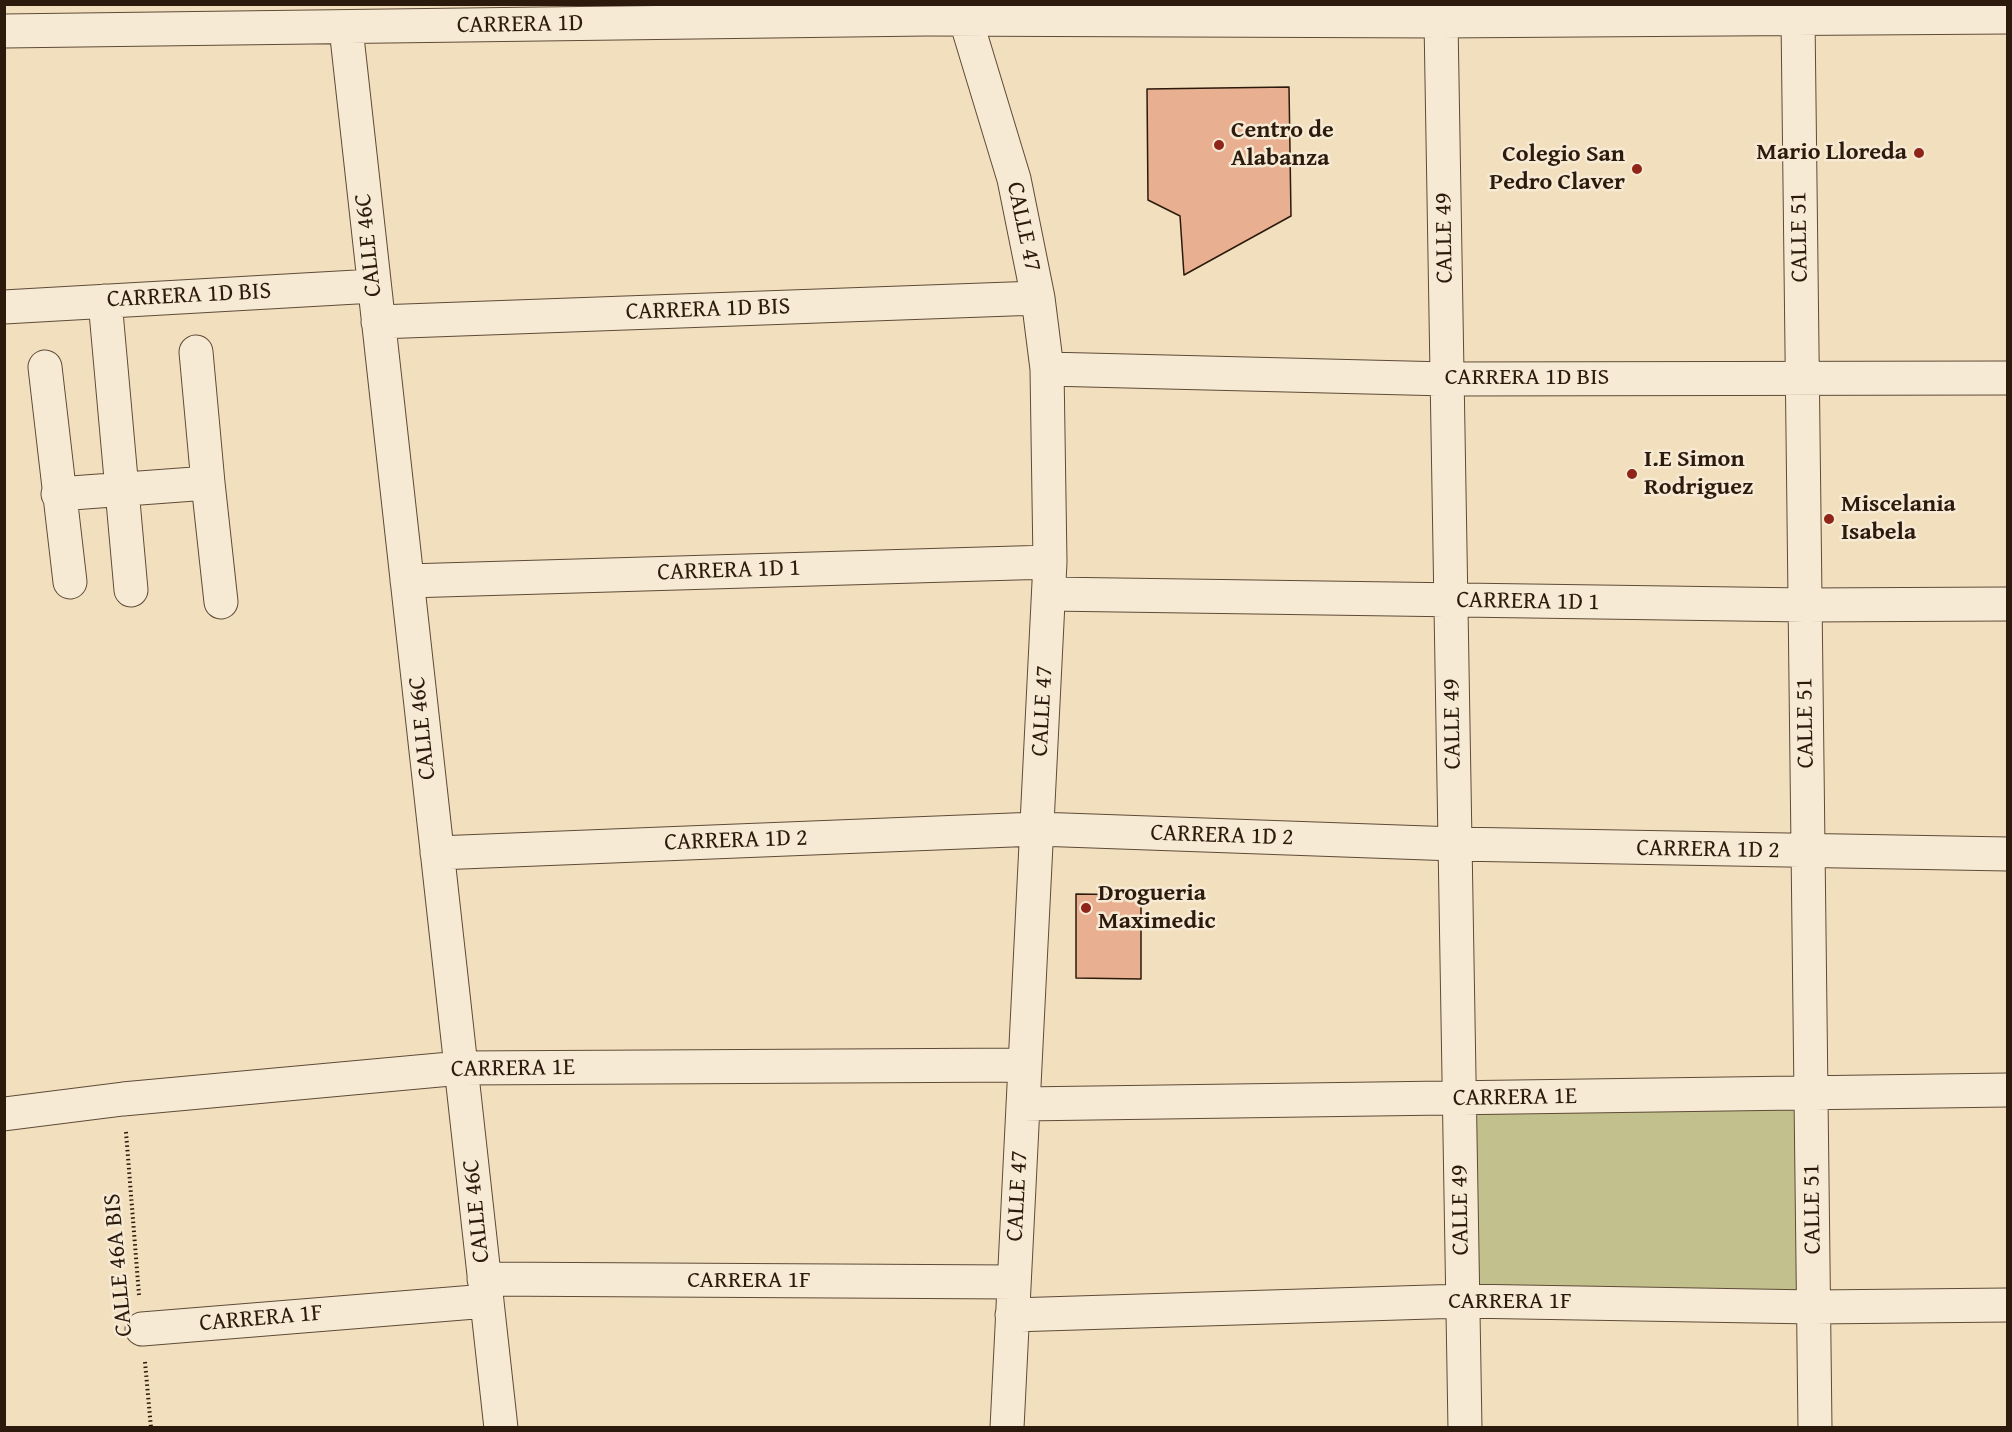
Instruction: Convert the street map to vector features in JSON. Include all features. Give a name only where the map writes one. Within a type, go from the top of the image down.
[{"type":"street","name":"CARRERA 1D","points":[[4,31],[346,28],[963,12],[1441,21],[2007,17]]},
{"type":"street","name":"CALLE 47","points":[[963,12],[1014,179],[1038,298],[1047,369],[1050,562],[1007,1428]]},
{"type":"street","name":"CALLE 51","points":[[1798,18],[1815,1428]]},
{"type":"street","name":"CALLE 49","points":[[1441,21],[1465,1428]]},
{"type":"street","name":"CALLE 46C","points":[[346,28],[501,1428]]},
{"type":"street","name":"CARRERA 1D BIS","points":[[4,307],[374,286]]},
{"type":"street","name":"CARRERA 1D BIS","points":[[378,322],[1038,298]]},
{"type":"street","points":[[105,301],[120,491],[131,590]]},
{"type":"street","points":[[196,352],[220,602]]},
{"type":"street","points":[[45,367],[70,582]]},
{"type":"street","name":"CARRERA 1D BIS","points":[[1047,369],[1447,379],[2007,378]]},
{"type":"street","points":[[58,494],[208,483]]},
{"type":"street","name":"CARRERA 1D 1","points":[[407,580],[1050,562]]},
{"type":"street","name":"CARRERA 1D 1","points":[[1048,594],[1805,605],[2007,604]]},
{"type":"street","name":"CARRERA 1D 2","points":[[437,853],[1036,829],[1455,844],[2007,854]]},
{"type":"street","name":"CARRERA 1E","points":[[4,1114],[123,1099],[461,1068],[1025,1065]]},
{"type":"street","name":"CARRERA 1E","points":[[1023,1104],[2007,1090]]},
{"type":"street","name":"CARRERA 1F","points":[[142,1329],[486,1290],[1014,1282]]},
{"type":"street","name":"CARRERA 1F","points":[[1012,1315],[1463,1301],[1814,1307],[2007,1305]]},
{"type":"path","name":"CALLE 46A BIS","points":[[123,1099],[151,1428]]},
{"type":"shaded area","points":[[1809,1094],[1814,1307],[1463,1301],[1459,1099]]},
{"type":"building","name":"Centro de Alabanza","points":[[1289,87],[1291,216],[1184,275],[1180,216],[1148,200],[1147,89]]},
{"type":"building","points":[[1076,894],[1141,895],[1141,979],[1076,978]]},
{"type":"place","name":"Centro de Alabanza","points":[[1219,145]]},
{"type":"place","name":"Mario Lloreda","points":[[1919,153]]},
{"type":"place","name":"Colegio San Pedro Claver","points":[[1637,169]]},
{"type":"place","name":"I.E Simon Rodriguez","points":[[1632,474]]},
{"type":"place","name":"Miscelania Isabela","points":[[1829,519]]},
{"type":"place","name":"Drogueria Maximedic","points":[[1086,908]]}]
